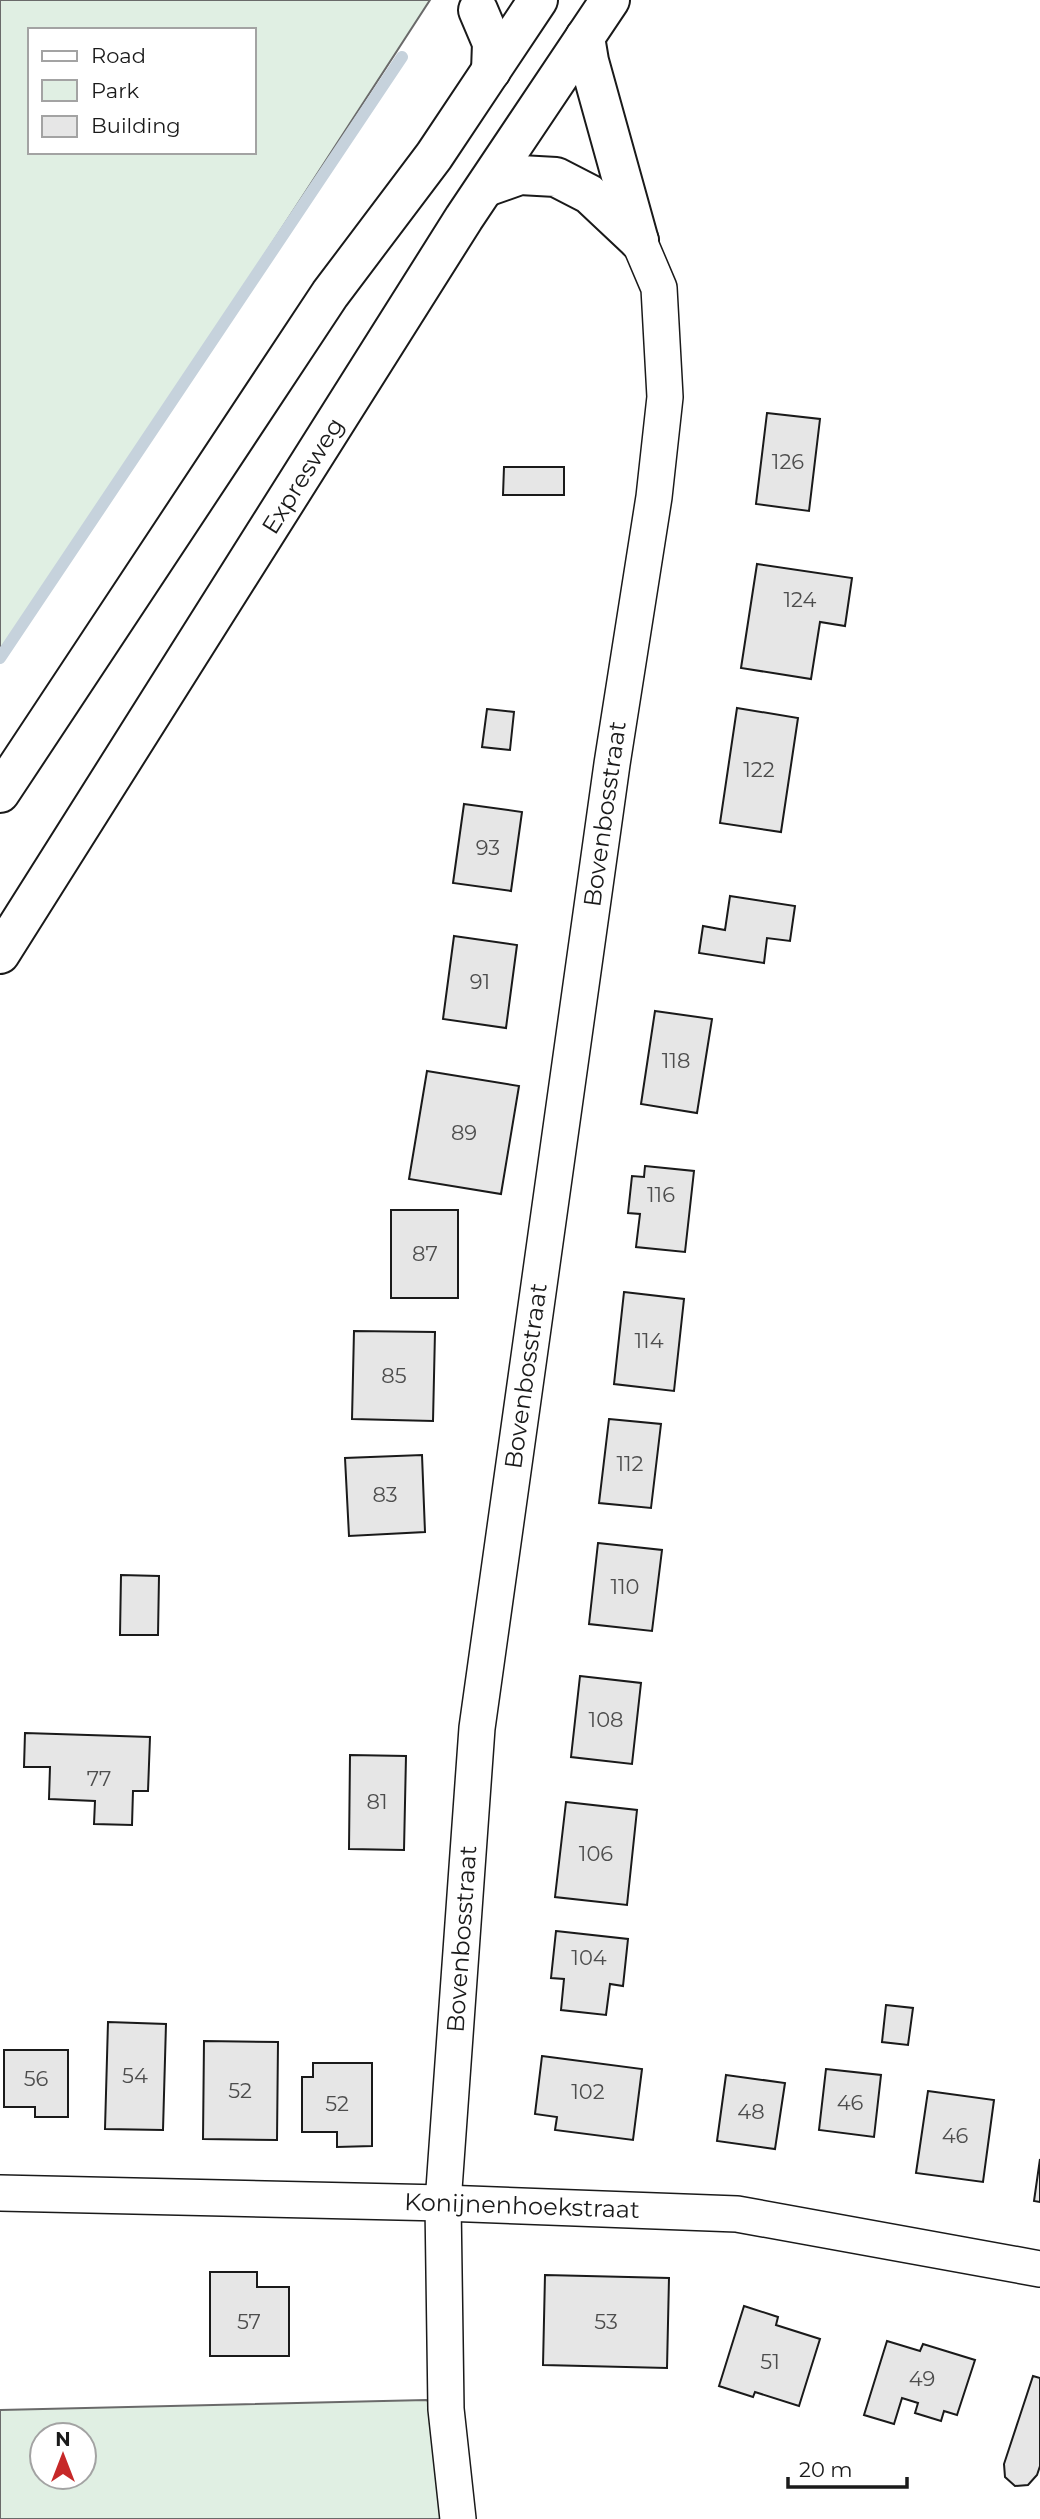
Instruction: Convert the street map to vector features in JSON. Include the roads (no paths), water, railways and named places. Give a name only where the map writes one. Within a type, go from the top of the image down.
[{"type":"highway","points":[[0,793],[330,294],[434,156],[538,0]]},
{"type":"highway","name":"Expresweg","points":[[0,954],[464,218],[610,0]]},
{"type":"highway","points":[[476,5],[492,43],[491,71]]},
{"type":"highway","points":[[585,37],[589,61],[639,241]]},
{"type":"highway","points":[[486,187],[520,175],[556,177],[589,194],[639,241]]},
{"type":"street","name":"Bovenbosstraat","points":[[458,2519],[446,2409],[443,2203],[477,1728],[612,764],[654,497],[665,397],[659,288],[639,241]]},
{"type":"street","name":"Konijnenhoekstraat","points":[[0,2193],[443,2203],[737,2214],[1040,2269]]},
{"type":"waterway","points":[[0,658],[402,57]]}]
